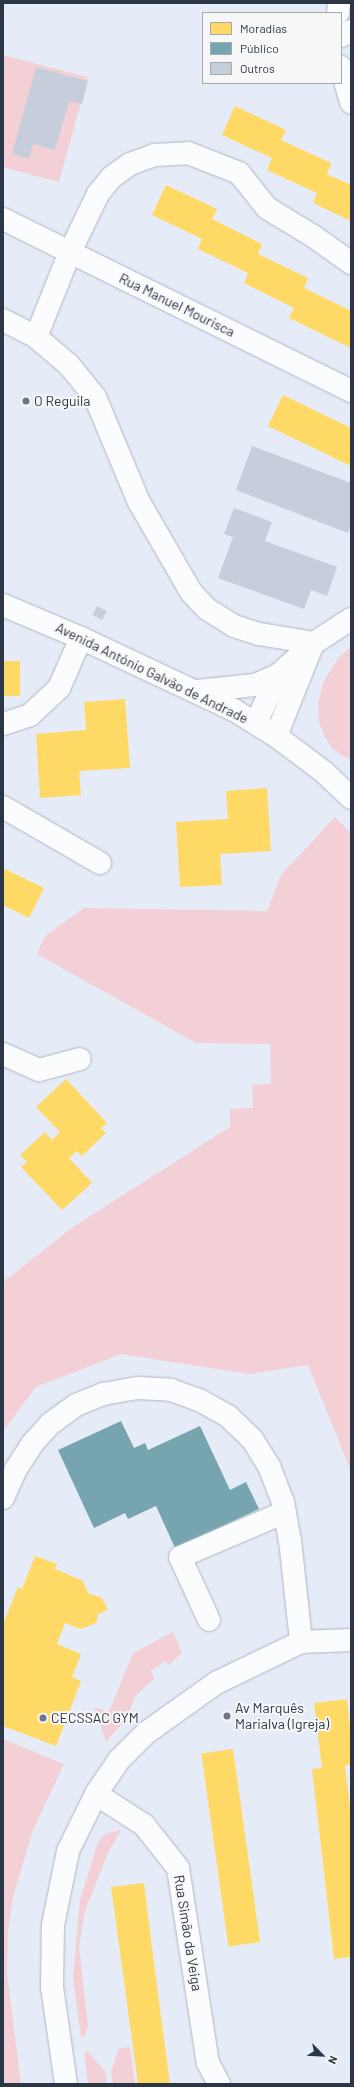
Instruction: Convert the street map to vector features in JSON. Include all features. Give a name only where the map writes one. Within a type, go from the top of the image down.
[{"type":"street","points":[[342,36],[351,31]]},
{"type":"street","points":[[342,71],[351,103]]},
{"type":"street","points":[[36,337],[70,252],[98,194],[112,178],[130,164],[170,152],[205,158],[238,173],[267,208],[314,236],[351,263]]},
{"type":"street","name":"Rua Manuel Mourisca","points":[[3,219],[351,391]]},
{"type":"street","points":[[3,320],[36,337],[69,366],[95,397],[139,502],[191,592],[207,609],[234,626],[259,634],[314,643]]},
{"type":"street","name":"Avenida António Galvão de Andrade","points":[[3,606],[81,638],[196,691],[256,723],[324,772],[351,798]]},
{"type":"street","points":[[196,691],[255,685],[278,676],[314,643],[351,619]]},
{"type":"street","points":[[3,724],[30,715],[59,688],[81,638]]},
{"type":"street","points":[[276,736],[314,643]]},
{"type":"street","points":[[256,723],[278,676]]},
{"type":"street","points":[[3,807],[100,862]]},
{"type":"street","points":[[3,1054],[38,1070],[80,1059]]},
{"type":"street","points":[[3,1498],[16,1469],[32,1444],[50,1424],[76,1405],[103,1394],[138,1388],[171,1390],[201,1401],[228,1416],[252,1439],[269,1466],[285,1512],[292,1554],[301,1642]]},
{"type":"street","points":[[209,1620],[180,1557],[285,1512]]},
{"type":"street","points":[[66,2084],[52,1987],[53,1926],[68,1851],[96,1794],[118,1761],[146,1733],[216,1683],[301,1642],[351,1640]]},
{"type":"street","name":"Rua Simão da Veiga","points":[[96,1794],[144,1825],[178,1868],[208,2063],[218,2084]]},
{"type":"shaded area","points":[[3,55],[88,77],[59,182],[3,167]]},
{"type":"shaded area","points":[[351,647],[351,758],[346,758],[332,748],[324,735],[319,722],[318,704],[323,683],[338,658]]},
{"type":"shaded area","points":[[335,817],[351,833],[351,1471],[308,1365],[249,1374],[121,1354],[36,1387],[3,1431],[3,1282],[73,1227],[230,1127],[230,1109],[253,1108],[252,1085],[271,1084],[270,1044],[196,1043],[37,954],[45,936],[84,908],[267,911],[281,875]]},
{"type":"shaded area","points":[[173,1632],[182,1653],[169,1665],[165,1661],[151,1671],[154,1679],[136,1695],[126,1719],[106,1742],[94,1707],[109,1712],[133,1653]]},
{"type":"shaded area","points":[[3,1739],[64,1764],[33,1830],[13,1897],[8,1930],[7,1973],[21,2084],[3,2084]]},
{"type":"shaded area","points":[[121,1830],[108,1853],[85,1911],[79,1947],[88,2026],[85,2036],[81,2037],[73,1978],[80,1900],[98,1842],[107,1833]]},
{"type":"shaded area","points":[[130,2047],[135,2084],[113,2084],[111,2071],[119,2048]]},
{"type":"shaded area","points":[[87,2051],[105,2071],[107,2084],[88,2084],[84,2052]]},
{"type":"building: Moradias","points":[[235,106],[286,130],[281,140],[331,163],[327,174],[351,185],[351,221],[313,203],[317,193],[267,170],[272,158],[222,135]]},
{"type":"building: Moradias","points":[[166,185],[217,209],[212,219],[262,244],[258,254],[308,278],[304,288],[351,311],[351,348],[289,318],[294,308],[244,283],[248,273],[198,249],[202,239],[152,215]]},
{"type":"building: Moradias","points":[[283,395],[351,428],[351,466],[268,426]]},
{"type":"building: Moradias","points":[[3,661],[20,661],[20,696],[3,696]]},
{"type":"building: Moradias","points":[[125,699],[130,768],[79,771],[81,795],[40,798],[36,734],[86,730],[84,702]]},
{"type":"building: Moradias","points":[[267,788],[271,851],[220,854],[222,885],[180,887],[176,822],[228,819],[226,791]]},
{"type":"building: Moradias","points":[[3,868],[44,888],[29,918],[3,905]]},
{"type":"building: Moradias","points":[[66,1079],[107,1123],[101,1128],[106,1133],[82,1156],[77,1151],[69,1158],[92,1183],[62,1210],[21,1167],[27,1162],[20,1155],[45,1132],[52,1140],[60,1132],[36,1107]]},
{"type":"building: Moradias","points":[[35,1556],[57,1564],[55,1569],[83,1581],[88,1593],[102,1598],[108,1610],[98,1614],[96,1623],[81,1629],[65,1623],[57,1644],[81,1654],[72,1677],[81,1681],[56,1746],[3,1726],[3,1624],[18,1587],[22,1589]]},
{"type":"building: Moradias","points":[[347,1699],[351,1736],[351,1765],[345,1765],[351,1817],[351,1957],[334,1959],[312,1769],[322,1768],[314,1703]]},
{"type":"building: Moradias","points":[[233,1749],[260,1942],[228,1947],[201,1753]]},
{"type":"building: Moradias","points":[[144,1883],[170,2084],[138,2084],[111,1887]]},
{"type":"building: Público","points":[[121,1421],[134,1448],[145,1443],[148,1450],[200,1426],[230,1490],[246,1482],[259,1509],[175,1548],[156,1506],[128,1519],[125,1513],[94,1528],[58,1450]]},
{"type":"building: Outros","points":[[36,67],[88,81],[82,104],[69,101],[55,150],[33,144],[29,159],[12,154]]},
{"type":"building: Outros","points":[[252,446],[351,483],[351,526],[348,533],[236,490]]},
{"type":"building: Outros","points":[[234,508],[272,522],[265,541],[337,567],[327,596],[311,590],[304,609],[218,578],[233,537],[224,534]]},
{"type":"building: Outros","points":[[97,606],[107,611],[102,620],[92,615]]},
{"type":"place","name":"O Reguila","points":[[26,401]]},
{"type":"place","name":"Av Marquês Marialva (Igreja)","points":[[227,1716]]},
{"type":"place","name":"CECSSAC GYM","points":[[43,1718]]}]
